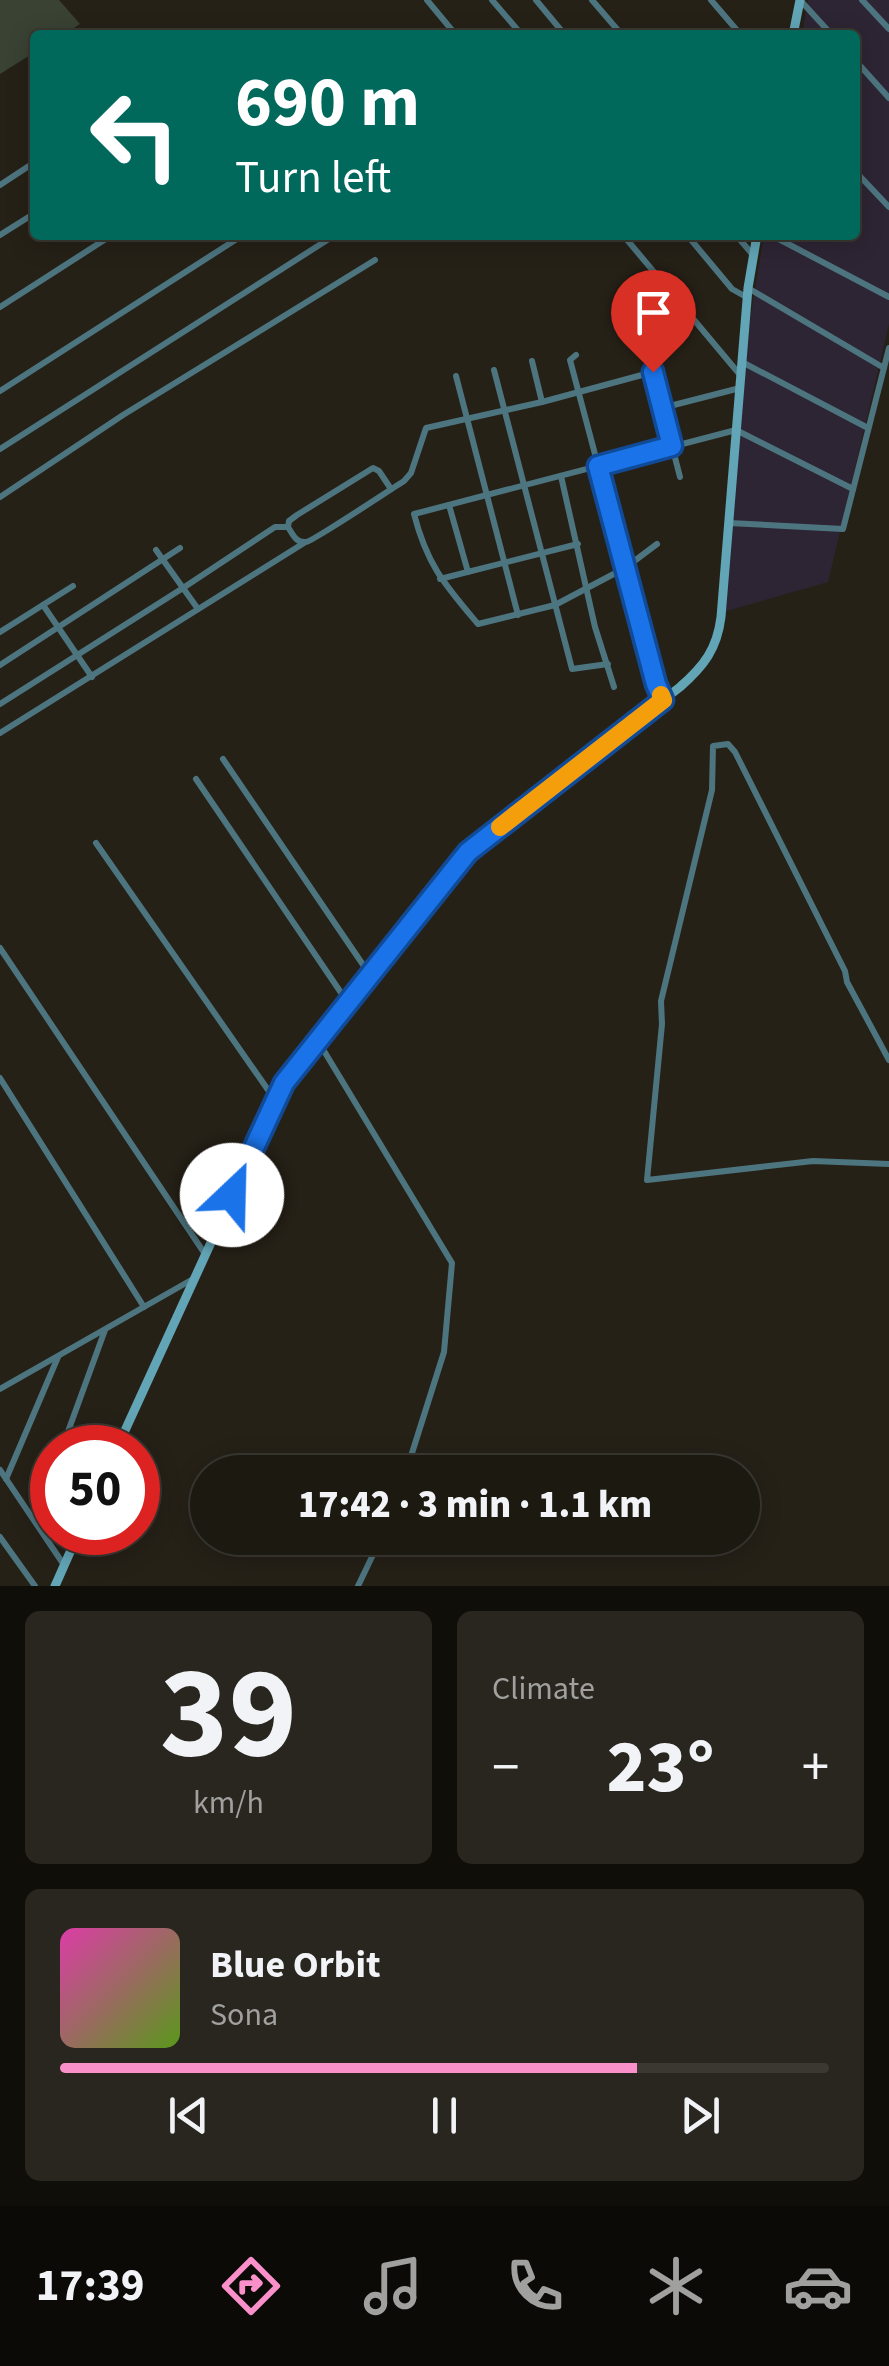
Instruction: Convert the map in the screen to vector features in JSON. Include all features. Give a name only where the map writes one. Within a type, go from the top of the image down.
[{"type":"main road","points":[[795,30],[800,0]]},
{"type":"main road","points":[[127,1425],[275,1100],[318,1041],[468,852],[663,700],[694,674],[714,650],[719,635],[748,293],[756,240]]},
{"type":"main road","points":[[54,1586],[69,1555]]},
{"type":"street","points":[[427,0],[452,30]]},
{"type":"street","points":[[492,0],[518,30]]},
{"type":"street","points":[[536,0],[562,30]]},
{"type":"street","points":[[592,0],[618,30]]},
{"type":"street","points":[[711,0],[737,30]]},
{"type":"street","points":[[800,0],[827,30]]},
{"type":"street","points":[[862,0],[889,28]]},
{"type":"street","points":[[860,66],[889,98]]},
{"type":"street","points":[[0,185],[30,165]]},
{"type":"street","points":[[860,176],[889,207]]},
{"type":"street","points":[[0,235],[30,216]]},
{"type":"street","points":[[0,307],[104,240]]},
{"type":"street","points":[[0,391],[235,240]]},
{"type":"street","points":[[0,449],[327,240]]},
{"type":"street","points":[[627,240],[741,376]]},
{"type":"street","points":[[691,240],[732,289],[748,293],[884,368]]},
{"type":"street","points":[[740,240],[754,256]]},
{"type":"street","points":[[781,240],[889,297]]},
{"type":"street","points":[[0,496],[123,415],[375,260]]},
{"type":"street","points":[[729,522],[842,529],[889,348]]},
{"type":"street","points":[[576,355],[570,360],[663,700]]},
{"type":"street","points":[[532,362],[542,402]]},
{"type":"street","points":[[742,362],[868,428]]},
{"type":"street","points":[[494,370],[572,669],[608,664]]},
{"type":"street","points":[[0,733],[391,489],[411,473],[426,428],[653,372],[680,476]]},
{"type":"street","points":[[456,376],[518,614]]},
{"type":"street","points":[[662,408],[740,388]]},
{"type":"street","points":[[657,544],[625,568],[555,605],[478,624],[440,579],[423,550],[414,514],[736,430],[853,489]]},
{"type":"street","points":[[304,542],[296,540],[288,528],[297,514],[373,468],[391,489]]},
{"type":"street","points":[[560,476],[595,627],[614,687]]},
{"type":"street","points":[[449,504],[468,572]]},
{"type":"street","points":[[0,704],[275,526],[288,528]]},
{"type":"street","points":[[440,579],[578,544]]},
{"type":"street","points":[[0,665],[180,548]]},
{"type":"street","points":[[156,550],[198,610]]},
{"type":"street","points":[[0,632],[73,586]]},
{"type":"street","points":[[43,605],[92,678]]},
{"type":"street","points":[[889,1060],[735,752],[728,744],[713,746],[712,790],[660,1001],[662,1024],[647,1180],[813,1161],[889,1164]]},
{"type":"street","points":[[224,760],[370,975]]},
{"type":"street","points":[[196,779],[348,1002]]},
{"type":"street","points":[[96,843],[275,1100]]},
{"type":"street","points":[[0,948],[205,1254]]},
{"type":"street","points":[[318,1041],[452,1263],[444,1352],[411,1455]]},
{"type":"street","points":[[0,1078],[144,1307]]},
{"type":"street","points":[[0,1390],[194,1278]]},
{"type":"street","points":[[70,1425],[105,1329]]},
{"type":"street","points":[[6,1479],[59,1355]]},
{"type":"street","points":[[0,1470],[64,1565]]},
{"type":"street","points":[[0,1537],[35,1586]]},
{"type":"street","points":[[358,1586],[374,1555]]},
{"type":"shaded area","points":[[808,0],[889,0],[889,324],[828,582],[723,612],[750,320],[763,240],[860,240],[860,30],[803,30]]},
{"type":"green space","points":[[0,0],[59,0],[80,24],[71,30],[30,30],[30,55],[0,74]]},
{"type":"slow traffic","points":[[500,827],[663,700],[661,695]]},
{"type":"route","points":[[232,1195],[284,1083],[468,852],[663,700],[598,466],[672,446],[653,372]]}]
